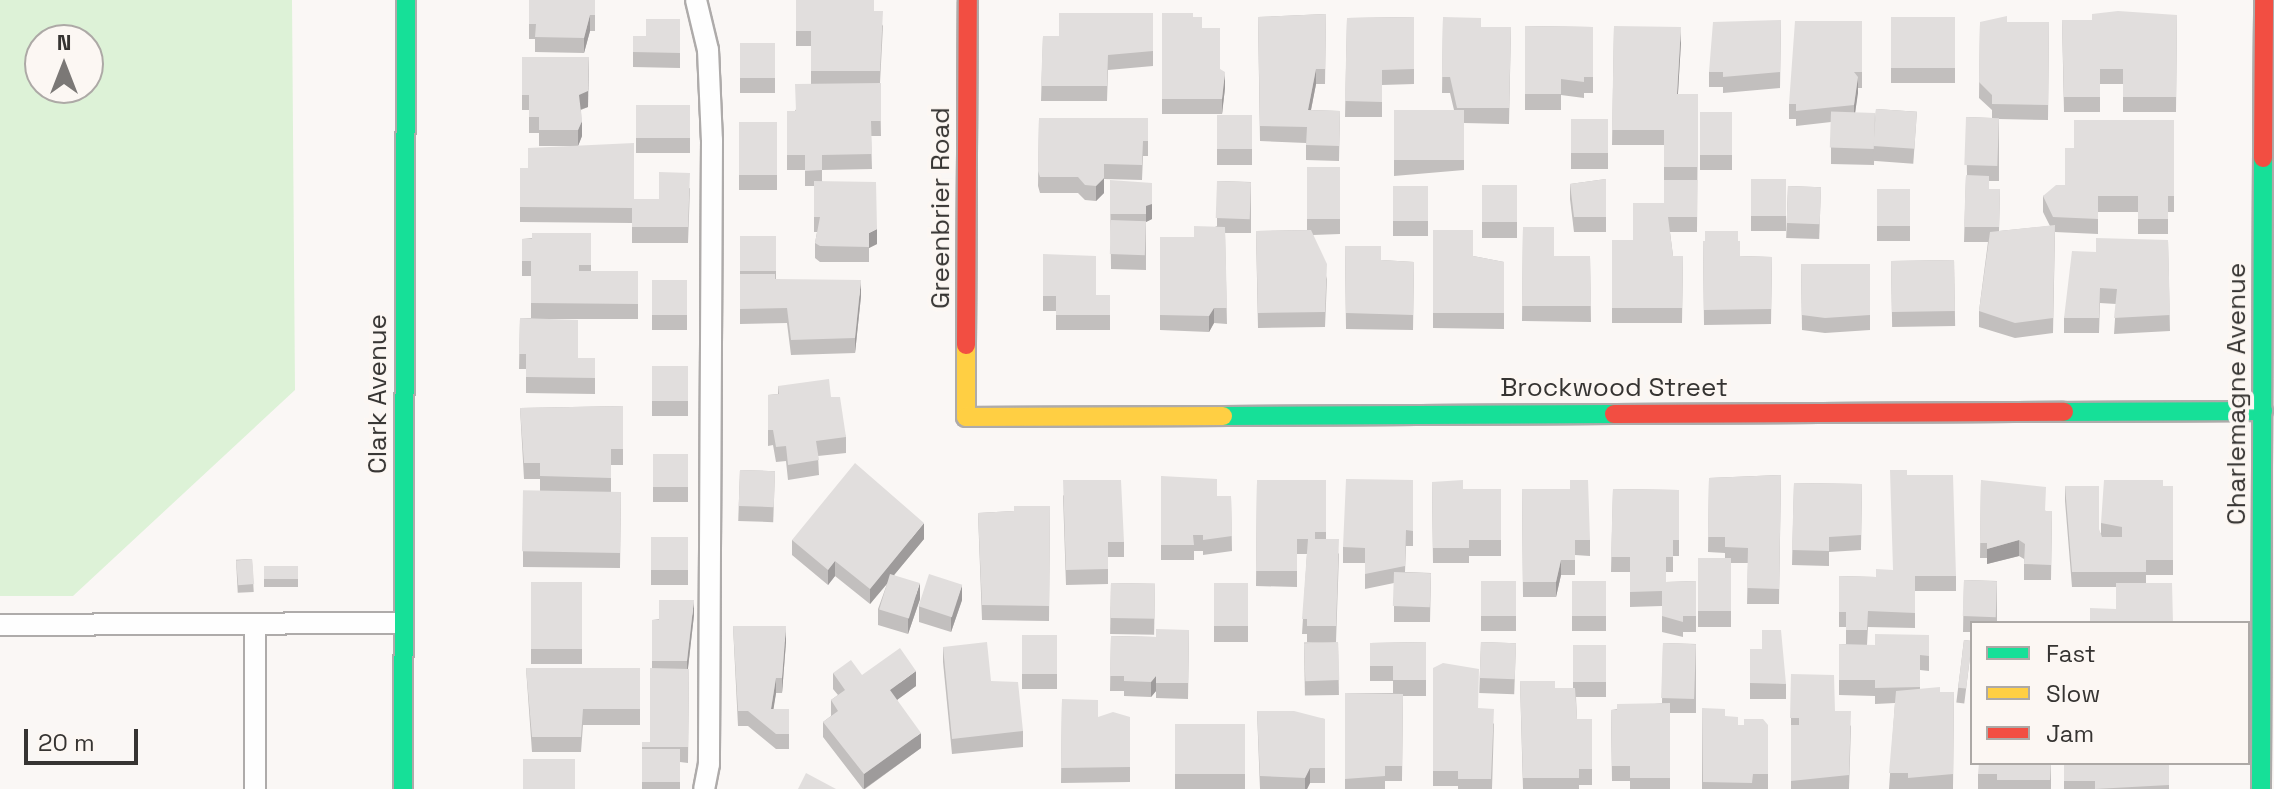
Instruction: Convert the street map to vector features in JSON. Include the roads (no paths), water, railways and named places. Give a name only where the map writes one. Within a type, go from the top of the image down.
[{"type":"street","name":"Clark Avenue","points":[[403,789],[406,0]]},
{"type":"street","name":"Greenbrier Road","points":[[966,417],[968,0]]},
{"type":"street","name":"Charlemagne Avenue","points":[[2261,789],[2264,0]]},
{"type":"street","name":"Brockwood Street","points":[[966,417],[2263,411]]},
{"type":"lane","points":[[696,0],[708,50],[712,140],[709,764],[704,789]]},
{"type":"lane","points":[[0,625],[403,623]]},
{"type":"lane","points":[[255,625],[255,789]]}]
